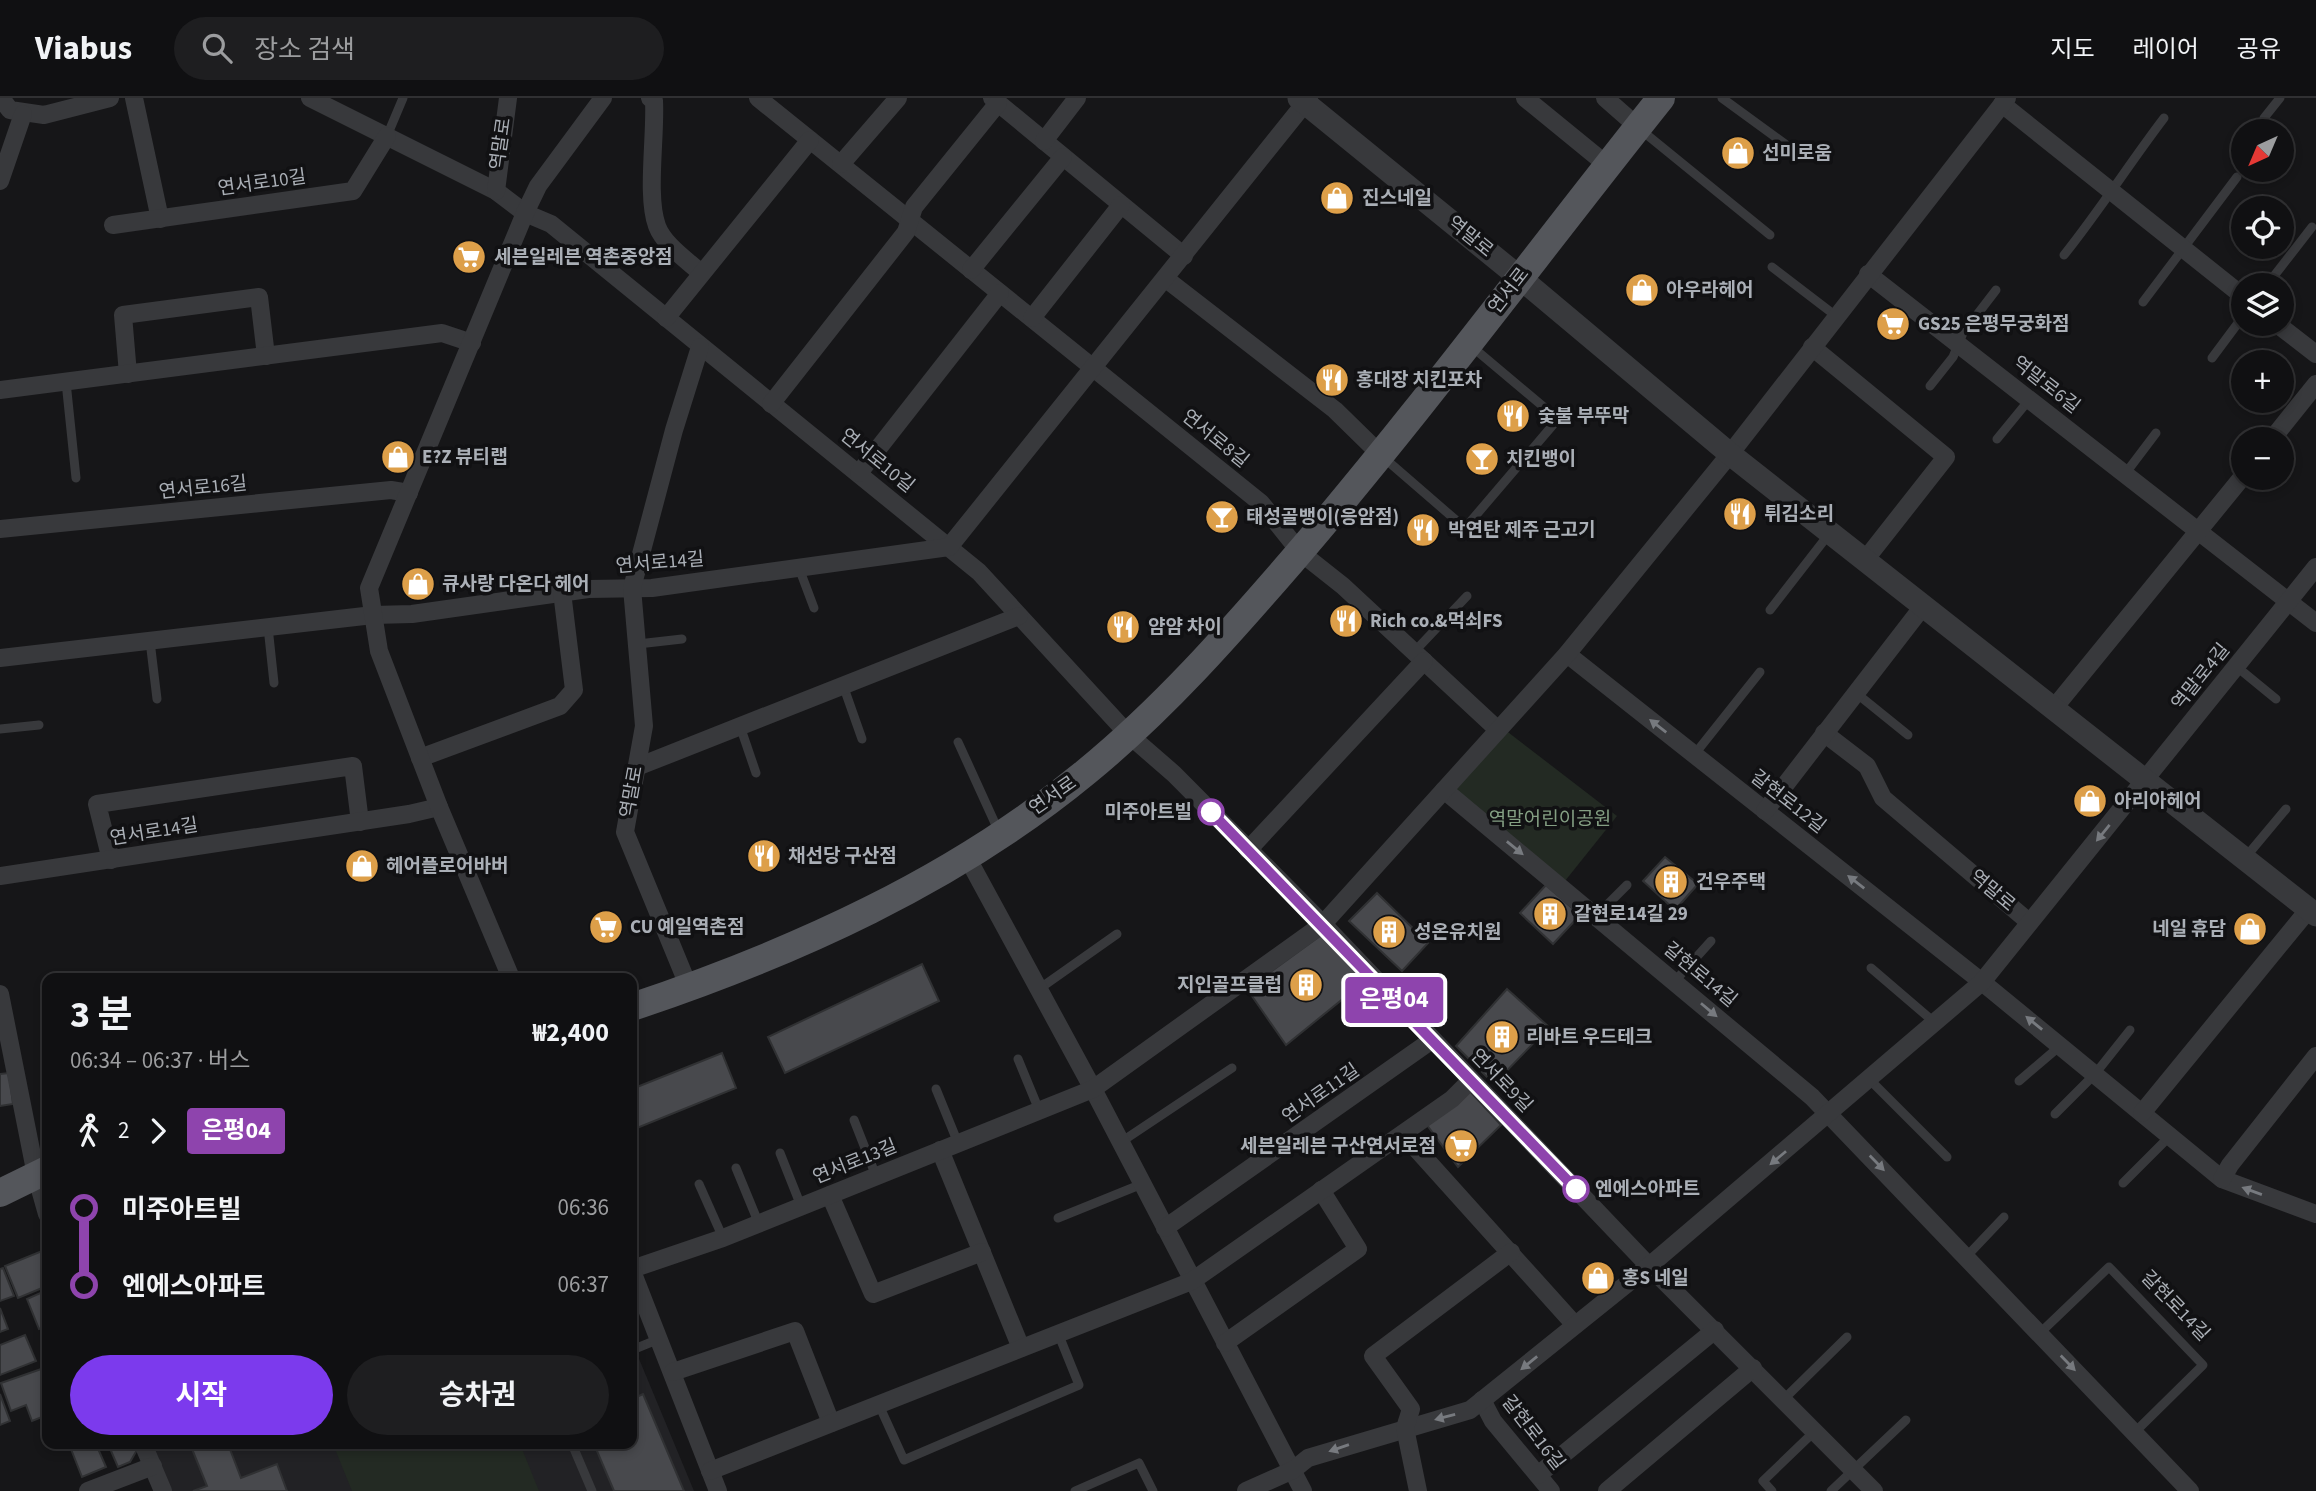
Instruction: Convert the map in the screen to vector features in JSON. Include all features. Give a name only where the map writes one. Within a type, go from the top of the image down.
[{"type":"main road","name":"연서로","points":[[637,1005],[820,936],[967,857],[1086,773],[1202,666],[1300,552],[1381,455],[1661,98]]},
{"type":"main road","points":[[0,1193],[42,1172]]},
{"type":"street","points":[[1,98],[10,110],[44,115],[110,98]]},
{"type":"street","points":[[134,98],[160,219]]},
{"type":"street","name":"연서로10길","points":[[310,98],[496,191],[525,213],[551,224],[979,572],[1128,734]]},
{"type":"street","name":"역말로","points":[[496,191],[508,98]]},
{"type":"street","points":[[509,973],[439,807],[379,650],[369,588],[525,213],[538,186],[603,98]]},
{"type":"street","points":[[650,98],[654,101],[656,134],[652,185],[657,226],[671,246],[701,273]]},
{"type":"street","name":"연서로8길","points":[[758,98],[1261,503],[1300,552],[1343,586],[1497,729]]},
{"type":"street","points":[[841,164],[898,98]]},
{"type":"street","points":[[1044,141],[1077,98]]},
{"type":"street","points":[[1525,98],[1607,165]]},
{"type":"street","points":[[1605,98],[1638,127]]},
{"type":"street","name":"역말로","points":[[1094,369],[1304,100],[1730,454],[2313,912],[2142,1113]]},
{"type":"street","points":[[771,404],[906,232],[914,207],[995,101],[1184,256]]},
{"type":"street","points":[[1093,1088],[1323,924],[1567,654],[1730,454],[2004,101],[2109,190],[2231,287]]},
{"type":"street","points":[[0,181],[23,114]]},
{"type":"street","name":"연서로10길","points":[[113,225],[353,191],[387,136]]},
{"type":"street","points":[[666,318],[810,140]]},
{"type":"street","points":[[971,270],[1063,157]]},
{"type":"street","points":[[1032,318],[1121,205]]},
{"type":"street","name":"역말로6길","points":[[1868,274],[2289,601]]},
{"type":"street","points":[[1166,279],[1335,410],[1381,455]]},
{"type":"street","points":[[859,473],[1000,293]]},
{"type":"street","points":[[128,374],[123,315],[259,297],[266,356]]},
{"type":"street","points":[[0,390],[442,333],[472,343]]},
{"type":"street","points":[[2293,336],[2316,353]]},
{"type":"street","points":[[1812,346],[1946,457],[1865,560]]},
{"type":"street","points":[[632,588],[674,430],[700,347]]},
{"type":"street","points":[[948,547],[1094,369]]},
{"type":"street","points":[[2282,427],[2316,384]]},
{"type":"street","name":"연서로16길","points":[[0,529],[391,490],[409,493]]},
{"type":"street","points":[[2054,709],[2232,490]]},
{"type":"street","name":"연서로14길","points":[[373,615],[412,614],[562,593],[652,588],[948,547]]},
{"type":"street","name":"역말로4길","points":[[2146,780],[2316,567]]},
{"type":"street","name":"역말로","points":[[632,588],[644,726],[625,832],[688,985]]},
{"type":"street","points":[[420,758],[561,706],[574,690],[562,593]]},
{"type":"street","points":[[2289,601],[2316,623]]},
{"type":"street","points":[[1765,811],[1924,606]]},
{"type":"street","points":[[0,658],[373,615]]},
{"type":"street","points":[[637,767],[1019,616]]},
{"type":"street","name":"갈현로12길","points":[[1567,654],[2061,1045],[2222,1179],[2316,1214]]},
{"type":"street","points":[[1248,850],[1419,657]]},
{"type":"street","name":"역말로","points":[[1824,733],[1867,766],[1883,799],[2029,922],[2146,780]]},
{"type":"street","name":"연서로9길","points":[[1128,734],[1174,774],[1323,924],[1649,1266],[1784,1398],[1874,1491]]},
{"type":"street","points":[[111,860],[97,804],[353,766],[360,822]]},
{"type":"street","name":"갈현로14길","points":[[1444,790],[1597,915],[1830,1114],[2190,1491]]},
{"type":"street","name":"연서로14길","points":[[0,876],[360,822],[439,807]]},
{"type":"street","points":[[967,857],[1093,1088],[1303,1491]]},
{"type":"street","points":[[1246,1491],[1293,1470],[1308,1458],[1470,1410],[1649,1266],[1870,1080],[1982,982],[2029,922]]},
{"type":"street","points":[[0,1001],[42,1172]]},
{"type":"street","name":"연서로11길","points":[[1165,1228],[1432,1040]]},
{"type":"street","points":[[2222,1179],[2230,1165],[2313,1066]]},
{"type":"street","points":[[710,1471],[1192,1281],[1452,1099],[1471,1080]]},
{"type":"street","name":"연서로13길","points":[[637,1268],[759,1224],[1093,1088]]},
{"type":"street","points":[[1402,1134],[1575,1325]]},
{"type":"street","points":[[940,1150],[1021,1348]]},
{"type":"street","points":[[1225,1343],[1358,1249],[1321,1191]]},
{"type":"street","points":[[830,1195],[873,1294],[982,1252]]},
{"type":"street","points":[[1418,1491],[1405,1428],[1411,1409],[1373,1356],[1511,1252]]},
{"type":"street","name":"연서로13길","points":[[637,1283],[718,1491]]},
{"type":"street","points":[[1538,1475],[1715,1330]]},
{"type":"street","points":[[673,1372],[795,1331],[831,1423]]},
{"type":"street","points":[[1607,1491],[1753,1368]]},
{"type":"street","name":"갈현로16길","points":[[1482,1400],[1493,1421],[1551,1491]]},
{"type":"street","points":[[146,1449],[163,1491]]},
{"type":"street","points":[[88,1491],[153,1466]]},
{"type":"lane","points":[[387,136],[403,98]]},
{"type":"lane","points":[[1722,98],[1785,144]]},
{"type":"lane","points":[[2264,118],[2280,98]]},
{"type":"lane","points":[[2064,255],[2104,204],[2109,190],[2164,118]]},
{"type":"lane","points":[[1638,127],[1770,235]]},
{"type":"lane","points":[[2143,302],[2233,182]]},
{"type":"lane","points":[[2276,273],[2312,227]]},
{"type":"lane","points":[[1772,267],[1836,316]]},
{"type":"lane","points":[[1930,386],[1954,357],[1958,343],[1996,290]]},
{"type":"lane","points":[[2212,358],[2231,332]]},
{"type":"lane","points":[[1381,455],[1465,528],[1558,419],[1468,343]]},
{"type":"lane","points":[[66,382],[76,478]]},
{"type":"lane","points":[[1997,439],[2030,399]]},
{"type":"lane","points":[[2125,474],[2156,433]]},
{"type":"lane","points":[[1770,610],[1830,533]]},
{"type":"lane","points":[[799,568],[814,608]]},
{"type":"lane","points":[[1419,657],[1467,596]]},
{"type":"lane","points":[[268,627],[274,683]]},
{"type":"lane","points":[[638,644],[682,639]]},
{"type":"lane","points":[[150,641],[157,699]]},
{"type":"lane","points":[[2237,667],[2276,699]]},
{"type":"lane","points":[[1694,755],[1760,672]]},
{"type":"lane","points":[[843,685],[862,739]]},
{"type":"lane","points":[[1857,693],[1908,735]]},
{"type":"lane","points":[[0,729],[38,725]]},
{"type":"lane","points":[[740,726],[756,773]]},
{"type":"lane","points":[[958,742],[1000,834]]},
{"type":"lane","points":[[2245,858],[2286,809]]},
{"type":"lane","points":[[1597,915],[1627,885]]},
{"type":"lane","points":[[1039,989],[1118,934]]},
{"type":"lane","points":[[1675,981],[1711,941]]},
{"type":"lane","points":[[1871,968],[1934,1023]]},
{"type":"lane","points":[[2055,1114],[2095,1073],[2130,1030]]},
{"type":"lane","points":[[2020,1081],[2061,1045]]},
{"type":"lane","points":[[1018,1059],[1039,1110]]},
{"type":"lane","points":[[1121,1142],[1232,1068]]},
{"type":"lane","points":[[1870,1080],[1947,1157]]},
{"type":"lane","points":[[936,1089],[958,1143]]},
{"type":"lane","points":[[854,1120],[876,1176]]},
{"type":"lane","points":[[2123,1183],[2170,1136]]},
{"type":"lane","points":[[780,1153],[801,1206]]},
{"type":"lane","points":[[736,1168],[759,1224]]},
{"type":"lane","points":[[699,1184],[723,1238]]},
{"type":"lane","points":[[1058,1217],[1142,1184]]},
{"type":"lane","points":[[1967,1256],[2004,1217]]},
{"type":"lane","name":"갈현로14길","points":[[2040,1333],[2109,1267],[2203,1365],[2134,1433]]},
{"type":"lane","points":[[879,1405],[904,1460],[1079,1385],[1058,1333]]},
{"type":"lane","points":[[1784,1398],[1847,1337]]},
{"type":"lane","points":[[637,1348],[659,1339]]},
{"type":"lane","points":[[1831,1491],[1906,1420]]},
{"type":"lane","points":[[1772,1491],[1763,1481],[1816,1430]]},
{"type":"lane","points":[[574,1449],[592,1491]]},
{"type":"lane","points":[[1075,1491],[1139,1463],[1153,1491]]},
{"type":"shaded area","points":[[637,1354],[694,1491],[170,1491],[154,1449],[637,1449]]},
{"type":"green space","name":"역말어린이공원","points":[[1500,726],[1617,816],[1561,886],[1447,787]]},
{"type":"green space","points":[[335,1449],[522,1449],[539,1491],[352,1491]]},
{"type":"building","name":"건우주택","points":[[1665,857],[1698,884],[1675,910],[1643,881]]},
{"type":"building","name":"갈현로14길 29","points":[[1546,885],[1580,915],[1553,944],[1520,913]]},
{"type":"building","name":"성온유치원","points":[[1377,893],[1428,943],[1402,971],[1349,921]]},
{"type":"building","name":"지인골프클럽","points":[[1324,933],[1365,981],[1286,1045],[1247,989]]},
{"type":"building","points":[[922,964],[939,1001],[785,1073],[768,1037]]},
{"type":"building","name":"리바트 우드테크","points":[[1507,989],[1549,1027],[1494,1084],[1456,1046]]},
{"type":"building","points":[[722,1053],[736,1088],[637,1128],[637,1087]]},
{"type":"building","points":[[9,1073],[13,1104],[0,1106],[0,1074]]},
{"type":"building","name":"세븐일레븐 구산연서로점","points":[[1466,1087],[1501,1125],[1458,1167],[1424,1121]]},
{"type":"building","points":[[42,1251],[42,1288],[18,1298],[5,1266]]},
{"type":"building","points":[[3,1268],[14,1296],[0,1301],[0,1269]]},
{"type":"building","points":[[42,1292],[42,1328],[39,1329],[27,1299]]},
{"type":"building","points":[[0,1308],[8,1329],[0,1332]]},
{"type":"building","points":[[25,1335],[36,1361],[0,1375],[0,1345]]},
{"type":"building","points":[[42,1369],[42,1417],[32,1421],[26,1405],[11,1411],[1,1383]]},
{"type":"building","points":[[0,1394],[10,1421],[0,1425]]},
{"type":"building","points":[[643,1394],[684,1491],[614,1491],[596,1449],[637,1449],[637,1397]]},
{"type":"building","points":[[71,1449],[98,1449],[106,1467],[82,1477]]},
{"type":"building","points":[[110,1449],[137,1449],[130,1462],[118,1467]]},
{"type":"building","points":[[192,1449],[230,1449],[241,1478],[277,1464],[287,1491],[193,1491],[207,1486]]},
{"type":"bus line","name":"은평04","points":[[1211,812],[1323,924],[1576,1189]]},
{"type":"place","name":"선미로움","points":[[1738,153]]},
{"type":"place","name":"진스네일","points":[[1337,198]]},
{"type":"place","name":"세븐일레븐 역촌중앙점","points":[[469,257]]},
{"type":"place","name":"아우라헤어","points":[[1642,290]]},
{"type":"place","name":"GS25 은평무궁화점","points":[[1893,324]]},
{"type":"place","name":"홍대장 치킨포차","points":[[1332,380]]},
{"type":"place","name":"숯불 부뚜막","points":[[1513,416]]},
{"type":"place","name":"E?Z 뷰티랩","points":[[398,457]]},
{"type":"place","name":"치킨뱅이","points":[[1482,459]]},
{"type":"place","name":"튀김소리","points":[[1740,514]]},
{"type":"place","name":"태성골뱅이(응암점)","points":[[1222,517]]},
{"type":"place","name":"박연탄 제주 근고기","points":[[1423,530]]},
{"type":"place","name":"큐사랑 다온다 헤어","points":[[418,584]]},
{"type":"place","name":"Rich co.&먹쇠FS","points":[[1346,621]]},
{"type":"place","name":"얌얌 차이","points":[[1123,627]]},
{"type":"place","name":"아리아헤어","points":[[2090,801]]},
{"type":"place","name":"미주아트빌","points":[[1211,812]]},
{"type":"place","name":"채선당 구산점","points":[[764,856]]},
{"type":"place","name":"헤어플로어바버","points":[[362,866]]},
{"type":"place","name":"건우주택","points":[[1671,882]]},
{"type":"place","name":"갈현로14길 29","points":[[1550,914]]},
{"type":"place","name":"CU 예일역촌점","points":[[606,927]]},
{"type":"place","name":"네일 휴담","points":[[2250,929]]},
{"type":"place","name":"성온유치원","points":[[1389,932]]},
{"type":"place","name":"지인골프클럽","points":[[1306,985]]},
{"type":"place","name":"리바트 우드테크","points":[[1502,1037]]},
{"type":"place","name":"세븐일레븐 구산연서로점","points":[[1461,1146]]},
{"type":"place","name":"엔에스아파트","points":[[1576,1189]]},
{"type":"place","name":"홍S 네일","points":[[1598,1278]]}]
